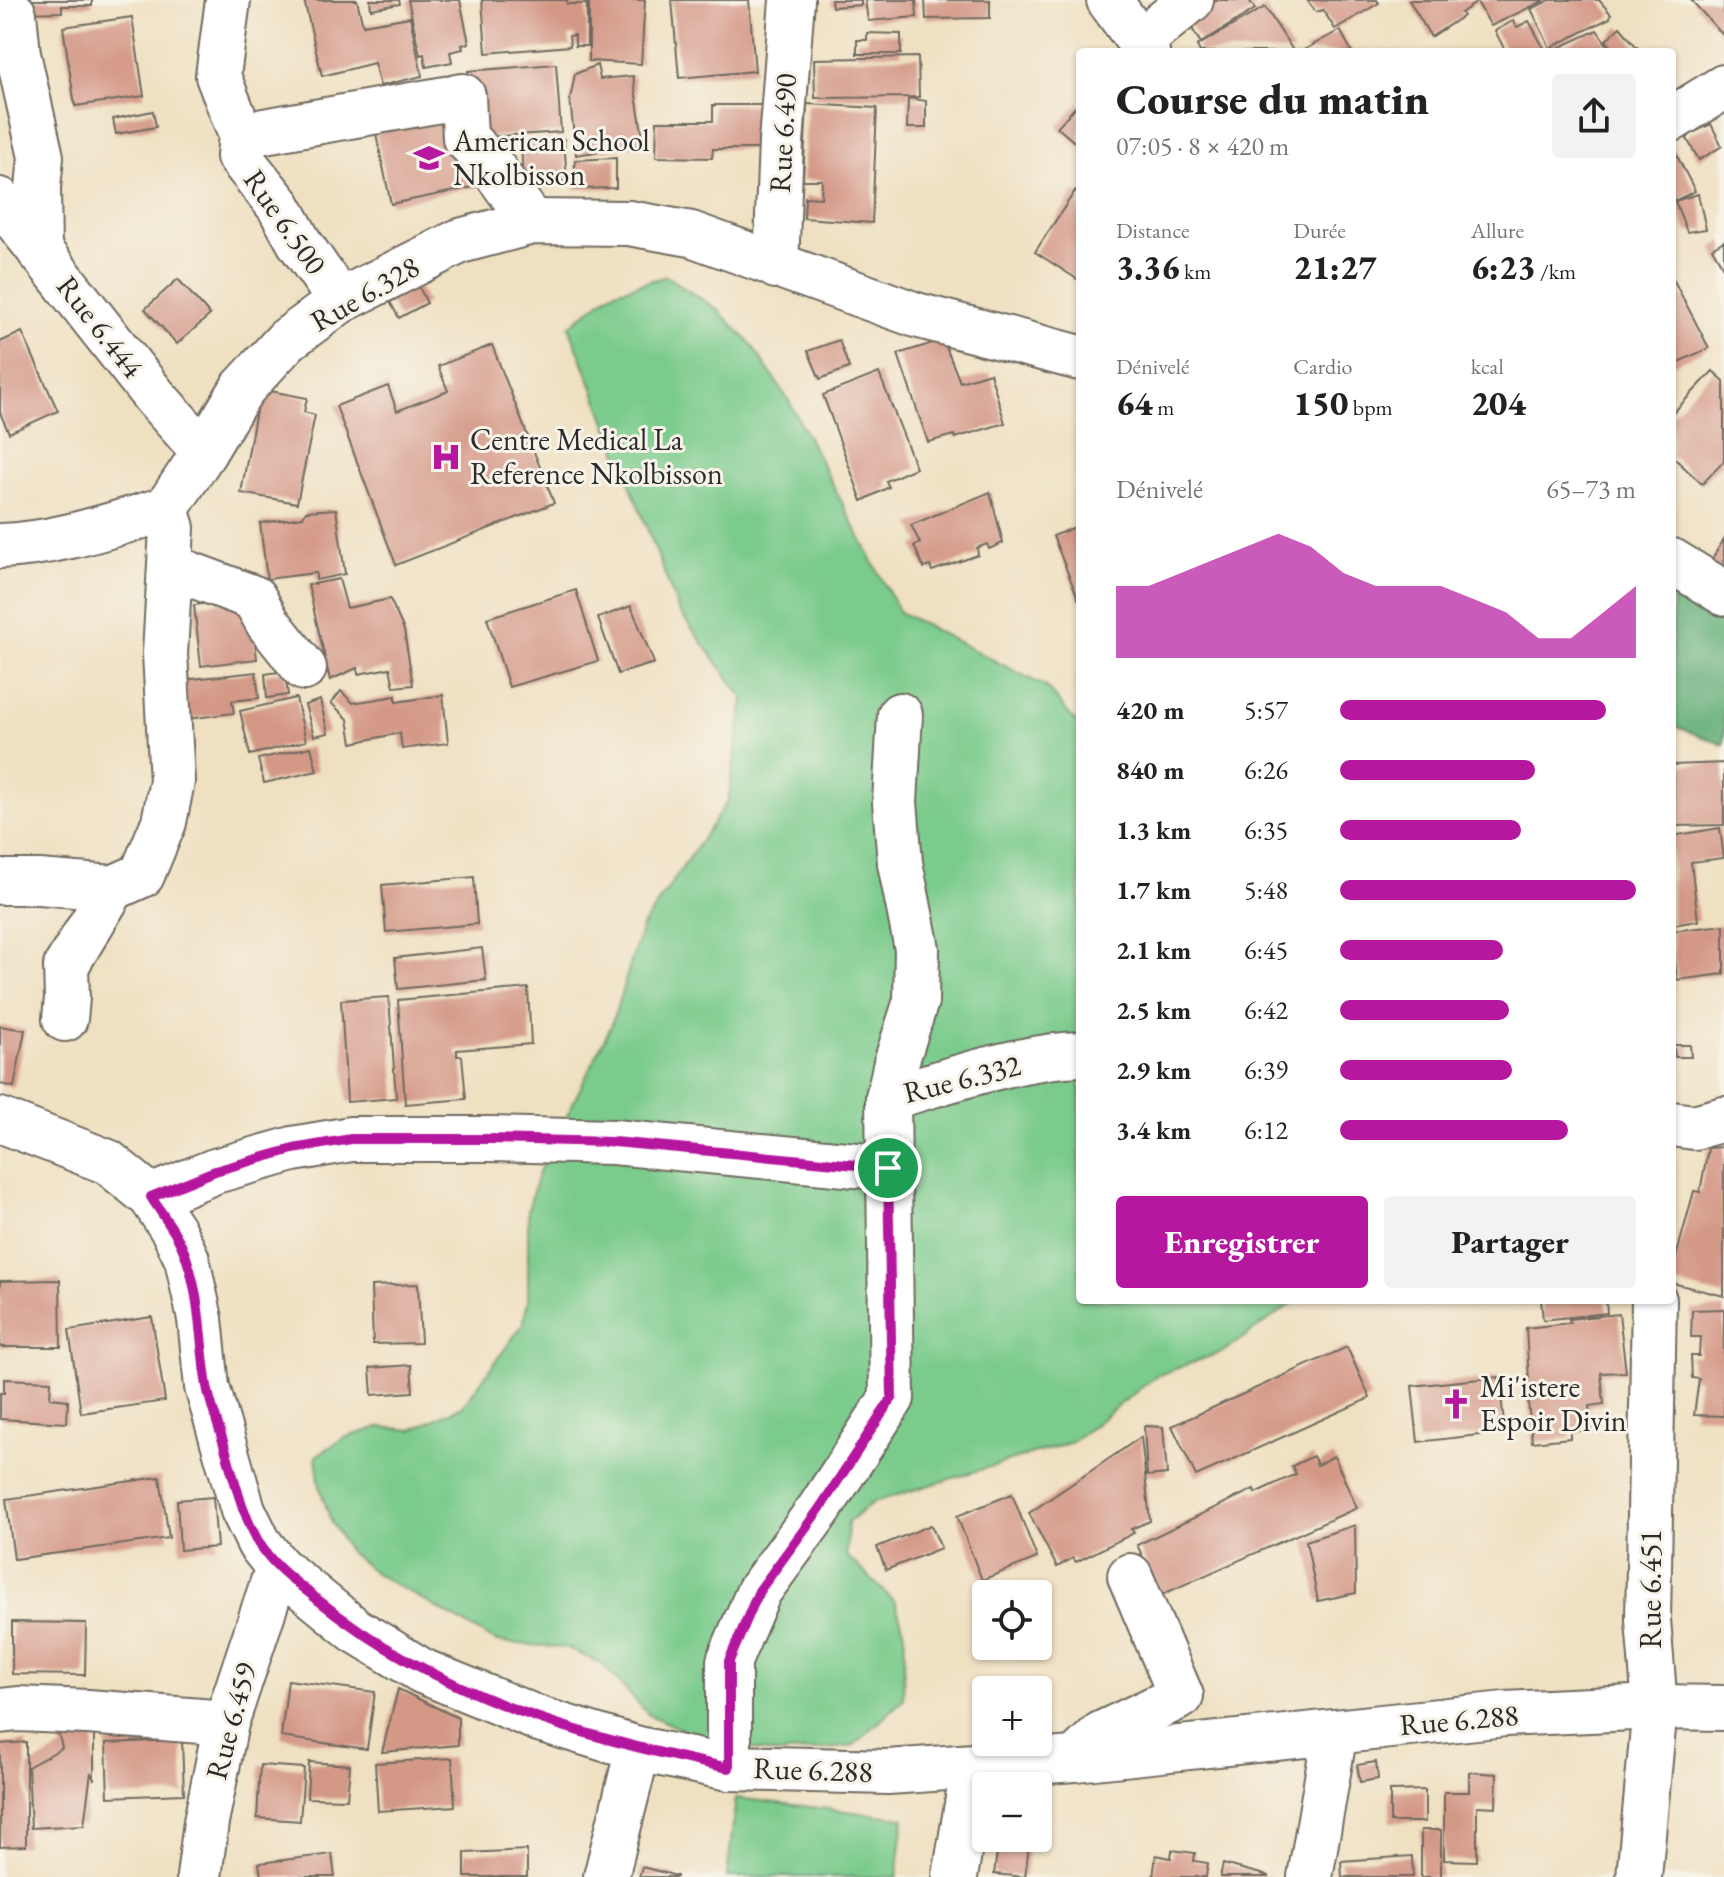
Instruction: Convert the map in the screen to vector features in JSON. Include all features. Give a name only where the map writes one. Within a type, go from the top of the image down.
[{"type":"street","name":"Rue 6.500","points":[[228,0],[218,76],[241,135],[239,156],[279,206],[299,242],[340,301]]},
{"type":"street","name":"Rue 6.490","points":[[776,266],[781,142],[792,0]]},
{"type":"street","points":[[1137,23],[1191,0]]},
{"type":"street","points":[[14,14],[18,54],[41,157],[39,250]]},
{"type":"street","points":[[1676,117],[1724,87]]},
{"type":"street","points":[[241,135],[463,96],[465,138],[487,160],[532,222]]},
{"type":"street","points":[[0,123],[41,157]]},
{"type":"street","name":"Rue 6.444","points":[[0,200],[154,396],[204,452]]},
{"type":"street","name":"Rue 6.328","points":[[166,509],[242,389],[287,340],[340,301],[460,241],[532,222],[629,223],[691,234],[916,315],[1076,357]]},
{"type":"street","points":[[0,546],[15,546],[95,529],[166,509],[172,528],[165,654],[172,781],[164,822],[142,875],[113,888],[0,882]]},
{"type":"street","points":[[1676,563],[1724,593]]},
{"type":"street","points":[[171,567],[254,598],[268,623],[304,668]]},
{"type":"street","points":[[888,1098],[916,1001],[917,949],[900,863],[895,802],[900,715]]},
{"type":"street","points":[[65,1019],[66,966],[113,888]]},
{"type":"street","name":"Rue 6.332","points":[[729,1768],[729,1661],[759,1591],[820,1508],[892,1398],[888,1098],[971,1073],[1076,1054]]},
{"type":"street","points":[[1676,1125],[1694,1127],[1724,1119]]},
{"type":"street","name":"Rue 6.288","points":[[0,1120],[108,1162],[151,1197],[173,1230],[187,1259],[200,1319],[207,1387],[243,1510],[259,1543],[278,1567],[355,1630],[422,1671],[539,1719],[638,1749],[729,1768],[888,1772],[1075,1759],[1505,1714],[1655,1707],[1724,1708]]},
{"type":"street","points":[[151,1197],[215,1171],[293,1149],[351,1139],[614,1142],[888,1168]]},
{"type":"street","name":"Rue 6.451","points":[[1639,1877],[1655,1707],[1648,1620],[1654,1304]]},
{"type":"street","name":"Rue 6.459","points":[[199,1877],[206,1822],[226,1723],[278,1567]]},
{"type":"street","points":[[1075,1759],[1101,1734],[1181,1696],[1130,1576]]},
{"type":"street","points":[[0,1711],[88,1712],[226,1723]]},
{"type":"street","points":[[1310,1877],[1335,1732]]},
{"type":"street","points":[[606,1877],[638,1749]]},
{"type":"street","points":[[955,1877],[973,1768]]},
{"type":"green space","points":[[666,276],[718,310],[751,344],[789,401],[899,612],[1046,687],[1076,722],[1076,1304],[1291,1304],[1224,1351],[1156,1376],[1072,1442],[874,1502],[848,1522],[846,1555],[895,1602],[905,1633],[903,1700],[853,1746],[781,1754],[712,1743],[649,1715],[602,1664],[567,1648],[497,1642],[375,1573],[349,1552],[331,1521],[320,1488],[316,1456],[344,1438],[380,1427],[412,1430],[463,1406],[523,1324],[528,1301],[528,1210],[538,1174],[611,1026],[642,927],[728,801],[744,699],[679,611],[569,326],[613,292]]},
{"type":"green space","points":[[1676,581],[1724,610],[1724,745],[1677,727]]},
{"type":"green space","points":[[736,1798],[904,1818],[897,1877],[727,1877]]},
{"type":"building","points":[[22,0],[92,0],[92,6],[62,6],[62,12],[22,13]]},
{"type":"building","points":[[304,0],[357,0],[363,25],[410,17],[422,76],[380,86],[374,63],[322,76]]},
{"type":"building","points":[[370,0],[399,0],[400,4],[371,9]]},
{"type":"building","points":[[408,0],[460,0],[469,43],[462,45],[463,49],[450,52],[452,62],[426,67],[424,54],[420,55]]},
{"type":"building","points":[[482,0],[567,0],[567,4],[587,4],[587,46],[575,46],[575,35],[569,36],[570,46],[486,53]]},
{"type":"building","points":[[589,0],[645,0],[641,64],[589,61]]},
{"type":"building","points":[[672,0],[749,0],[755,71],[679,78]]},
{"type":"building","points":[[831,0],[861,0],[861,5],[832,7]]},
{"type":"building","points":[[865,0],[916,0],[917,17],[868,21]]},
{"type":"building","points":[[925,0],[990,0],[990,18],[926,19]]},
{"type":"building","points":[[1199,0],[1249,0],[1255,9],[1201,43],[1181,11]]},
{"type":"building","points":[[1307,0],[1377,0],[1379,3],[1335,29],[1323,10],[1316,12]]},
{"type":"building","points":[[1409,0],[1545,0],[1491,26],[1477,2],[1461,13],[1463,16],[1431,37]]},
{"type":"building","points":[[1550,0],[1599,0],[1611,14],[1610,18],[1550,48],[1531,9]]},
{"type":"building","points":[[1691,0],[1724,0],[1722,34]]},
{"type":"building","points":[[1265,7],[1291,48],[1198,48]]},
{"type":"building","points":[[132,17],[144,96],[75,106],[63,27]]},
{"type":"building","points":[[1513,21],[1517,27],[1529,21],[1544,48],[1504,48],[1495,31]]},
{"type":"building","points":[[1620,27],[1638,48],[1613,48],[1606,40]]},
{"type":"building","points":[[1340,30],[1350,48],[1308,48]]},
{"type":"building","points":[[1597,30],[1609,48],[1558,48]]},
{"type":"building","points":[[867,33],[901,34],[901,54],[857,54],[857,40],[867,40]]},
{"type":"building","points":[[918,57],[919,97],[815,98],[814,59]]},
{"type":"building","points":[[556,64],[561,132],[473,138],[468,71]]},
{"type":"building","points":[[597,65],[600,79],[633,76],[644,144],[576,155],[570,99],[575,74]]},
{"type":"building","points":[[459,91],[479,186],[391,204],[371,110]]},
{"type":"building","points":[[908,98],[926,101],[926,128],[907,128]]},
{"type":"building","points":[[807,104],[877,108],[872,223],[804,218],[805,197],[821,198],[822,180],[803,180]]},
{"type":"building","points":[[713,105],[768,105],[768,149],[713,149],[712,158],[656,157],[657,121],[713,121]]},
{"type":"building","points":[[1076,106],[1076,144],[1057,127]]},
{"type":"building","points":[[153,111],[156,127],[116,134],[113,119]]},
{"type":"building","points":[[1711,124],[1722,146],[1699,160],[1687,139],[1690,134]]},
{"type":"building","points":[[564,139],[567,181],[523,184],[521,142]]},
{"type":"building","points":[[1676,154],[1695,191],[1676,200]]},
{"type":"building","points":[[616,158],[616,188],[575,189],[575,160]]},
{"type":"building","points":[[1075,191],[1076,278],[1035,252]]},
{"type":"building","points":[[1698,194],[1706,229],[1687,232],[1676,201]]},
{"type":"building","points":[[1724,241],[1724,269],[1712,248]]},
{"type":"building","points":[[178,279],[210,315],[177,344],[145,309]]},
{"type":"building","points":[[1676,285],[1709,348],[1676,363]]},
{"type":"building","points":[[419,287],[427,303],[399,318],[390,302]]},
{"type":"building","points":[[22,332],[58,411],[9,433],[0,413],[0,342]]},
{"type":"building","points":[[839,340],[849,368],[820,379],[808,351]]},
{"type":"building","points":[[943,340],[960,382],[990,373],[1005,423],[955,438],[954,435],[928,442],[898,354]]},
{"type":"building","name":"Centre Medical La Reference Nkolbisson","points":[[492,345],[554,503],[396,565],[336,406],[388,386],[397,411],[448,391],[438,366]]},
{"type":"building","points":[[1713,371],[1724,381],[1724,461],[1702,484],[1676,460],[1676,410]]},
{"type":"building","points":[[879,373],[916,468],[886,481],[889,487],[862,501],[823,395]]},
{"type":"building","points":[[260,389],[307,398],[304,412],[315,415],[297,503],[241,493]]},
{"type":"building","points":[[990,492],[1003,543],[989,549],[987,544],[977,548],[978,555],[932,571],[930,566],[924,568],[914,546],[920,543],[911,525]]},
{"type":"building","points":[[336,509],[345,574],[316,580],[316,573],[267,579],[260,523],[303,517],[306,511]]},
{"type":"building","points":[[1076,527],[1076,593],[1053,536]]},
{"type":"building","points":[[1724,539],[1724,576],[1708,566]]},
{"type":"building","points":[[339,579],[347,608],[390,599],[404,630],[413,685],[394,687],[390,668],[358,674],[357,668],[330,680],[308,585]]},
{"type":"building","points":[[576,590],[598,661],[509,687],[487,618]]},
{"type":"building","points":[[250,598],[257,659],[201,666],[194,605]]},
{"type":"building","points":[[631,606],[654,663],[618,674],[598,618]]},
{"type":"building","points":[[285,671],[288,695],[267,698],[265,674]]},
{"type":"building","points":[[256,672],[259,698],[232,701],[234,713],[188,719],[184,680]]},
{"type":"building","points":[[341,691],[353,703],[396,696],[396,702],[443,695],[448,743],[402,749],[400,733],[352,743],[348,719],[331,703]]},
{"type":"building","points":[[296,698],[306,741],[250,755],[240,711]]},
{"type":"building","points":[[320,700],[328,733],[314,736],[305,705]]},
{"type":"building","points":[[311,747],[317,771],[264,783],[258,759]]},
{"type":"building","points":[[1724,763],[1724,825],[1676,826],[1676,765]]},
{"type":"building","points":[[1720,828],[1724,858],[1691,862],[1698,921],[1676,924],[1676,835]]},
{"type":"building","points":[[474,877],[477,924],[386,932],[382,885]]},
{"type":"building","points":[[1724,925],[1724,974],[1677,980],[1676,931]]},
{"type":"building","points":[[482,948],[486,980],[398,989],[395,958]]},
{"type":"building","points":[[528,988],[531,1044],[457,1050],[457,1056],[462,1056],[466,1099],[405,1104],[398,1000]]},
{"type":"building","points":[[389,997],[396,1098],[347,1102],[341,1000]]},
{"type":"building","points":[[0,1026],[25,1030],[14,1087],[0,1084]]},
{"type":"building","points":[[1676,1045],[1690,1045],[1691,1057],[1676,1057]]},
{"type":"building","points":[[1724,1147],[1724,1296],[1676,1284],[1676,1257],[1694,1191],[1700,1192],[1708,1148]]},
{"type":"building","points":[[60,1280],[61,1347],[0,1347],[0,1281]]},
{"type":"building","points":[[418,1284],[421,1343],[373,1344],[371,1286]]},
{"type":"building","points":[[1541,1304],[1606,1304],[1607,1313],[1543,1320]]},
{"type":"building","points":[[1724,1309],[1724,1416],[1694,1415],[1699,1379],[1692,1378],[1691,1356],[1699,1356],[1700,1337],[1691,1337],[1692,1310]]},
{"type":"building","points":[[1619,1314],[1626,1372],[1601,1373],[1604,1404],[1589,1406],[1591,1429],[1570,1432],[1570,1438],[1532,1442],[1526,1381],[1529,1381],[1526,1328],[1570,1323],[1569,1319]]},
{"type":"building","points":[[152,1317],[165,1401],[81,1413],[69,1330]]},
{"type":"building","points":[[1347,1347],[1370,1398],[1196,1476],[1172,1426]]},
{"type":"building","points":[[411,1365],[413,1392],[372,1395],[370,1368]]},
{"type":"building","points":[[1499,1377],[1505,1432],[1418,1442],[1412,1386]]},
{"type":"building","points":[[4,1379],[51,1381],[50,1398],[68,1400],[67,1423],[0,1419],[0,1393],[4,1393]]},
{"type":"building","points":[[1144,1426],[1163,1427],[1167,1474],[1147,1476]]},
{"type":"building","points":[[1141,1437],[1150,1521],[1131,1529],[1134,1533],[1076,1562],[1073,1558],[1057,1567],[1029,1513]]},
{"type":"building","points":[[1313,1456],[1317,1465],[1334,1456],[1357,1508],[1161,1595],[1137,1545],[1254,1489],[1255,1493],[1296,1474],[1292,1466]]},
{"type":"building","points":[[160,1477],[169,1538],[14,1559],[6,1499]]},
{"type":"building","points":[[1012,1494],[1037,1558],[982,1580],[957,1516]]},
{"type":"building","points":[[213,1497],[217,1547],[180,1550],[177,1500]]},
{"type":"building","points":[[931,1525],[941,1548],[886,1570],[877,1547]]},
{"type":"building","points":[[1355,1525],[1356,1593],[1318,1601],[1306,1541]]},
{"type":"building","points":[[12,1622],[86,1623],[85,1675],[12,1674]]},
{"type":"building","points":[[288,1680],[375,1692],[367,1749],[281,1737]]},
{"type":"building","points":[[398,1689],[458,1718],[458,1745],[382,1752]]},
{"type":"building","points":[[57,1727],[94,1727],[94,1780],[91,1772],[84,1825],[31,1828],[28,1767],[62,1748]]},
{"type":"building","points":[[182,1740],[184,1794],[108,1797],[106,1743]]},
{"type":"building","points":[[26,1742],[26,1846],[0,1847],[0,1744]]},
{"type":"building","points":[[452,1758],[455,1806],[378,1811],[375,1763]]},
{"type":"building","points":[[309,1762],[350,1765],[347,1799],[307,1798]]},
{"type":"building","points":[[1376,1762],[1378,1779],[1360,1782],[1357,1765]]},
{"type":"building","points":[[260,1765],[304,1768],[300,1821],[257,1818]]},
{"type":"building","points":[[1469,1772],[1497,1774],[1496,1807],[1477,1806],[1477,1861],[1444,1860],[1444,1792],[1469,1792]]},
{"type":"building","points":[[1425,1790],[1425,1822],[1390,1822],[1390,1791]]},
{"type":"building","points":[[1421,1830],[1441,1830],[1441,1877],[1421,1877]]},
{"type":"building","points":[[527,1850],[527,1877],[465,1877],[465,1853]]},
{"type":"building","points":[[1172,1850],[1195,1853],[1194,1861],[1208,1863],[1206,1877],[1153,1877],[1156,1855],[1171,1858]]},
{"type":"building","points":[[997,1852],[1028,1852],[1025,1877],[994,1874]]},
{"type":"building","points":[[332,1854],[335,1877],[261,1877],[259,1863]]},
{"type":"building","points":[[1412,1856],[1413,1877],[1342,1877],[1341,1861]]},
{"type":"building","points":[[1223,1864],[1269,1876],[1269,1877],[1220,1877]]},
{"type":"building","points":[[642,1867],[677,1876],[677,1877],[639,1877]]},
{"type":"place","name":"American School Nkolbisson","points":[[429,158]]},
{"type":"place","name":"Centre Medical La Reference Nkolbisson","points":[[446,457]]},
{"type":"place","name":"Mi'istere Espoir Divin","points":[[1456,1404]]},
{"type":"route","points":[[351,1139],[614,1142],[888,1168],[892,1398],[820,1508],[759,1591],[729,1661],[729,1768],[638,1749],[539,1719],[422,1671],[355,1630],[278,1567],[259,1543],[243,1510],[207,1387],[200,1319],[187,1259],[173,1230],[151,1197],[215,1171],[293,1149],[351,1139]]}]
